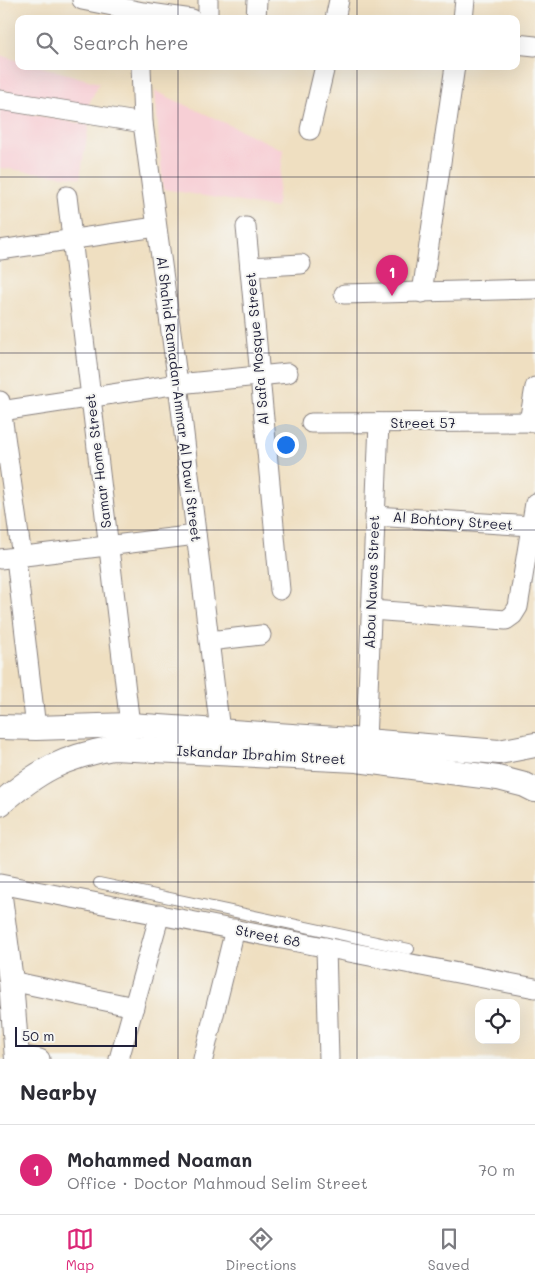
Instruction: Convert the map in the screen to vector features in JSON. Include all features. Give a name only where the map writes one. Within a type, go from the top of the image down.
[{"type":"street","points":[[82,0],[170,15]]},
{"type":"street","points":[[208,0],[208,15]]},
{"type":"street","points":[[256,15],[257,0]]},
{"type":"street","points":[[336,15],[338,0]]},
{"type":"street","points":[[464,15],[466,0]]},
{"type":"street","points":[[520,44],[535,46]]},
{"type":"street","name":"Al Shahid Ramadan Ammar Al Dawi Street","points":[[141,70],[143,123],[178,384],[220,731]]},
{"type":"street","points":[[310,130],[324,70]]},
{"type":"street","points":[[422,293],[455,70]]},
{"type":"street","points":[[0,100],[143,123]]},
{"type":"street","name":"Samar Home Street","points":[[67,196],[108,546],[120,725]]},
{"type":"street","points":[[0,250],[156,227]]},
{"type":"street","name":"Al Safa Mosque Street","points":[[246,227],[280,590]]},
{"type":"street","points":[[250,267],[301,264]]},
{"type":"street","points":[[344,294],[535,289]]},
{"type":"street","points":[[36,728],[13,558],[1,406],[91,397],[178,384],[288,373]]},
{"type":"street","points":[[532,422],[535,387]]},
{"type":"street","name":"Street 57","points":[[311,423],[532,422]]},
{"type":"street","name":"Abou Nawas Street","points":[[366,741],[379,423]]},
{"type":"street","points":[[371,610],[506,620],[514,615],[518,607],[535,503]]},
{"type":"street","name":"Al Bohtory Street","points":[[375,516],[531,526]]},
{"type":"street","points":[[13,558],[196,535]]},
{"type":"street","points":[[209,641],[261,635]]},
{"type":"street","points":[[113,748],[120,725]]},
{"type":"street","name":"Iskandar Ibrahim Street","points":[[0,726],[36,728],[120,725],[366,741],[499,752],[535,745]]},
{"type":"street","name":"Iskandar Ibrahim Street","points":[[0,804],[33,777],[58,763],[85,753],[113,748],[357,760],[498,778],[525,785],[535,790]]},
{"type":"street","name":"Street 68","points":[[0,884],[169,910],[235,929],[326,947],[353,945],[535,988]]},
{"type":"street","points":[[0,897],[11,981],[17,1056],[40,1059]]},
{"type":"street","points":[[119,1059],[134,1007],[169,910]]},
{"type":"street","points":[[203,1059],[235,929]]},
{"type":"street","points":[[326,947],[330,1059]]},
{"type":"street","points":[[11,981],[134,1007]]},
{"type":"lane","points":[[99,883],[169,910],[353,945],[409,949]]},
{"type":"shaded area","points":[[0,55],[15,60],[15,70],[53,70],[99,83],[88,106],[0,90]]},
{"type":"shaded area","points":[[155,91],[284,150],[276,208],[163,189]]},
{"type":"shaded area","points":[[0,108],[89,125],[80,178],[0,168]]},
{"type":"place","name":"Mohammed Noaman","points":[[392,296]]}]
